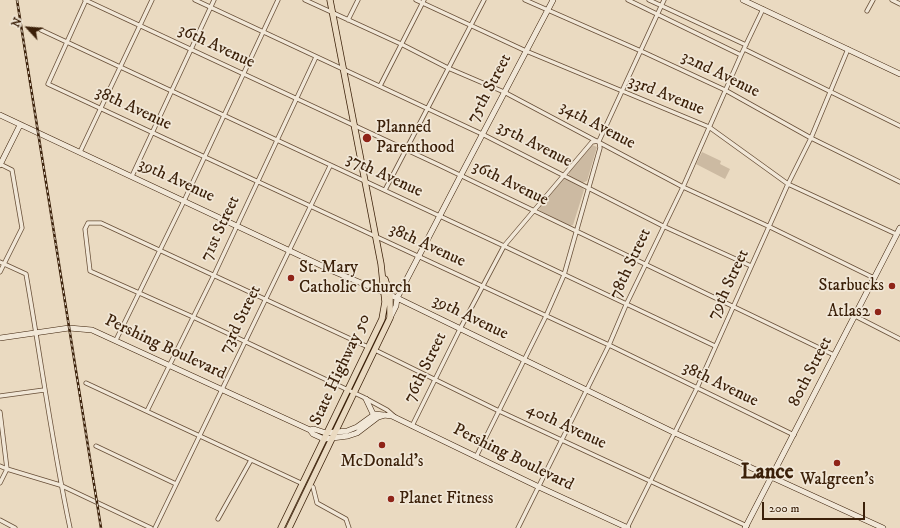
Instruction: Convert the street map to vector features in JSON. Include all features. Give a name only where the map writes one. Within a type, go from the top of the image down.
[{"type":"main road","name":"State Highway 50","points":[[289,528],[390,318],[390,303],[381,264],[330,0]]},
{"type":"main road","name":"State Highway 50","points":[[281,528],[381,322],[387,294]]},
{"type":"street","points":[[67,42],[86,0]]},
{"type":"street","name":"36th Avenue","points":[[86,0],[461,175],[834,356]]},
{"type":"street","points":[[80,152],[152,0]]},
{"type":"street","name":"35th Avenue","points":[[195,0],[482,134],[664,226],[751,266]]},
{"type":"street","points":[[132,176],[214,0]]},
{"type":"street","points":[[116,340],[205,157],[264,33],[278,0]]},
{"type":"street","name":"34th Avenue","points":[[305,0],[401,44],[448,68],[504,92],[599,141],[683,187],[770,227],[874,278]]},
{"type":"street","points":[[348,20],[358,0]]},
{"type":"street","name":"33rd Avenue","points":[[416,0],[424,2],[526,51],[709,128],[788,184],[896,234]]},
{"type":"street","points":[[385,190],[484,0]]},
{"type":"street","name":"32nd Avenue","points":[[524,0],[726,90],[811,138],[900,182]]},
{"type":"street","name":"75th Street","points":[[390,318],[398,298],[439,216],[553,0]]},
{"type":"street","points":[[628,0],[741,55]]},
{"type":"street","points":[[649,0],[746,45]]},
{"type":"street","points":[[476,457],[525,360],[564,275],[600,148],[599,141],[664,0]]},
{"type":"street","points":[[743,0],[900,74]]},
{"type":"street","points":[[867,11],[873,0]]},
{"type":"street","points":[[892,0],[900,4]]},
{"type":"street","points":[[380,86],[424,2]]},
{"type":"street","name":"78th Street","points":[[518,528],[609,345],[626,305],[683,187],[741,55],[763,9]]},
{"type":"street","name":"37th Avenue","points":[[41,30],[715,346]]},
{"type":"street","name":"38th Avenue","points":[[67,42],[48,84],[609,345],[794,435]]},
{"type":"street","points":[[744,49],[900,126]]},
{"type":"street","name":"79th Street","points":[[627,528],[697,388],[788,184],[811,138],[848,49]]},
{"type":"street","name":"71st Street","points":[[147,411],[214,275],[316,57]]},
{"type":"street","name":"39th Avenue","points":[[0,115],[289,250],[398,298],[675,433],[770,478],[883,528]]},
{"type":"street","points":[[0,272],[2,263],[22,228],[12,170],[0,165],[20,125]]},
{"type":"street","name":"76th Street","points":[[412,426],[460,329],[504,246],[592,142],[599,141]]},
{"type":"street","name":"73rd Street","points":[[155,528],[330,166]]},
{"type":"street","points":[[368,347],[101,223],[88,223],[85,230],[90,271],[193,317],[348,390],[388,410],[396,418]]},
{"type":"street","name":"80th Street","points":[[746,527],[900,228]]},
{"type":"street","points":[[2,263],[26,274],[60,485],[70,528]]},
{"type":"street","points":[[384,312],[390,303],[398,298]]},
{"type":"street","points":[[855,316],[900,339]]},
{"type":"street","name":"Pershing Boulevard","points":[[0,338],[36,332],[78,328],[92,330],[310,430],[313,434],[324,439],[334,435]]},
{"type":"street","name":"40th Avenue","points":[[375,350],[499,411],[651,480],[746,527]]},
{"type":"street","points":[[86,383],[303,484]]},
{"type":"street","points":[[0,396],[44,390]]},
{"type":"street","points":[[366,399],[375,417]]},
{"type":"street","points":[[0,412],[7,469],[0,483]]},
{"type":"street","name":"Pershing Boulevard","points":[[310,430],[314,429],[346,437],[354,434],[375,417],[385,415],[396,418],[627,528]]},
{"type":"street","points":[[96,446],[176,484]]},
{"type":"street","points":[[218,519],[251,460]]},
{"type":"street","points":[[0,466],[60,485],[142,526],[151,528]]},
{"type":"street","points":[[313,487],[317,503],[346,520],[350,528]]},
{"type":"street","points":[[0,520],[15,528]]},
{"type":"shaded area","points":[[592,145],[597,147],[587,181],[582,183],[569,176],[569,172]]},
{"type":"shaded area","points":[[702,152],[721,161],[720,164],[730,169],[725,179],[696,164]]},
{"type":"shaded area","points":[[563,179],[575,182],[584,190],[573,225],[569,226],[539,210]]},
{"type":"railway","points":[[17,0],[101,528]]},
{"type":"place","name":"Planned Parenthood","points":[[367,138]]},
{"type":"place","name":"St. Mary Catholic Church","points":[[291,278]]},
{"type":"place","name":"Starbucks","points":[[892,286]]},
{"type":"place","name":"Atlas2","points":[[878,312]]},
{"type":"place","name":"McDonald's","points":[[382,445]]},
{"type":"place","name":"Walgreen's","points":[[837,463]]},
{"type":"place","name":"Planet Fitness","points":[[391,499]]},
{"type":"district","name":"Lance","points":[[767,474]]}]
